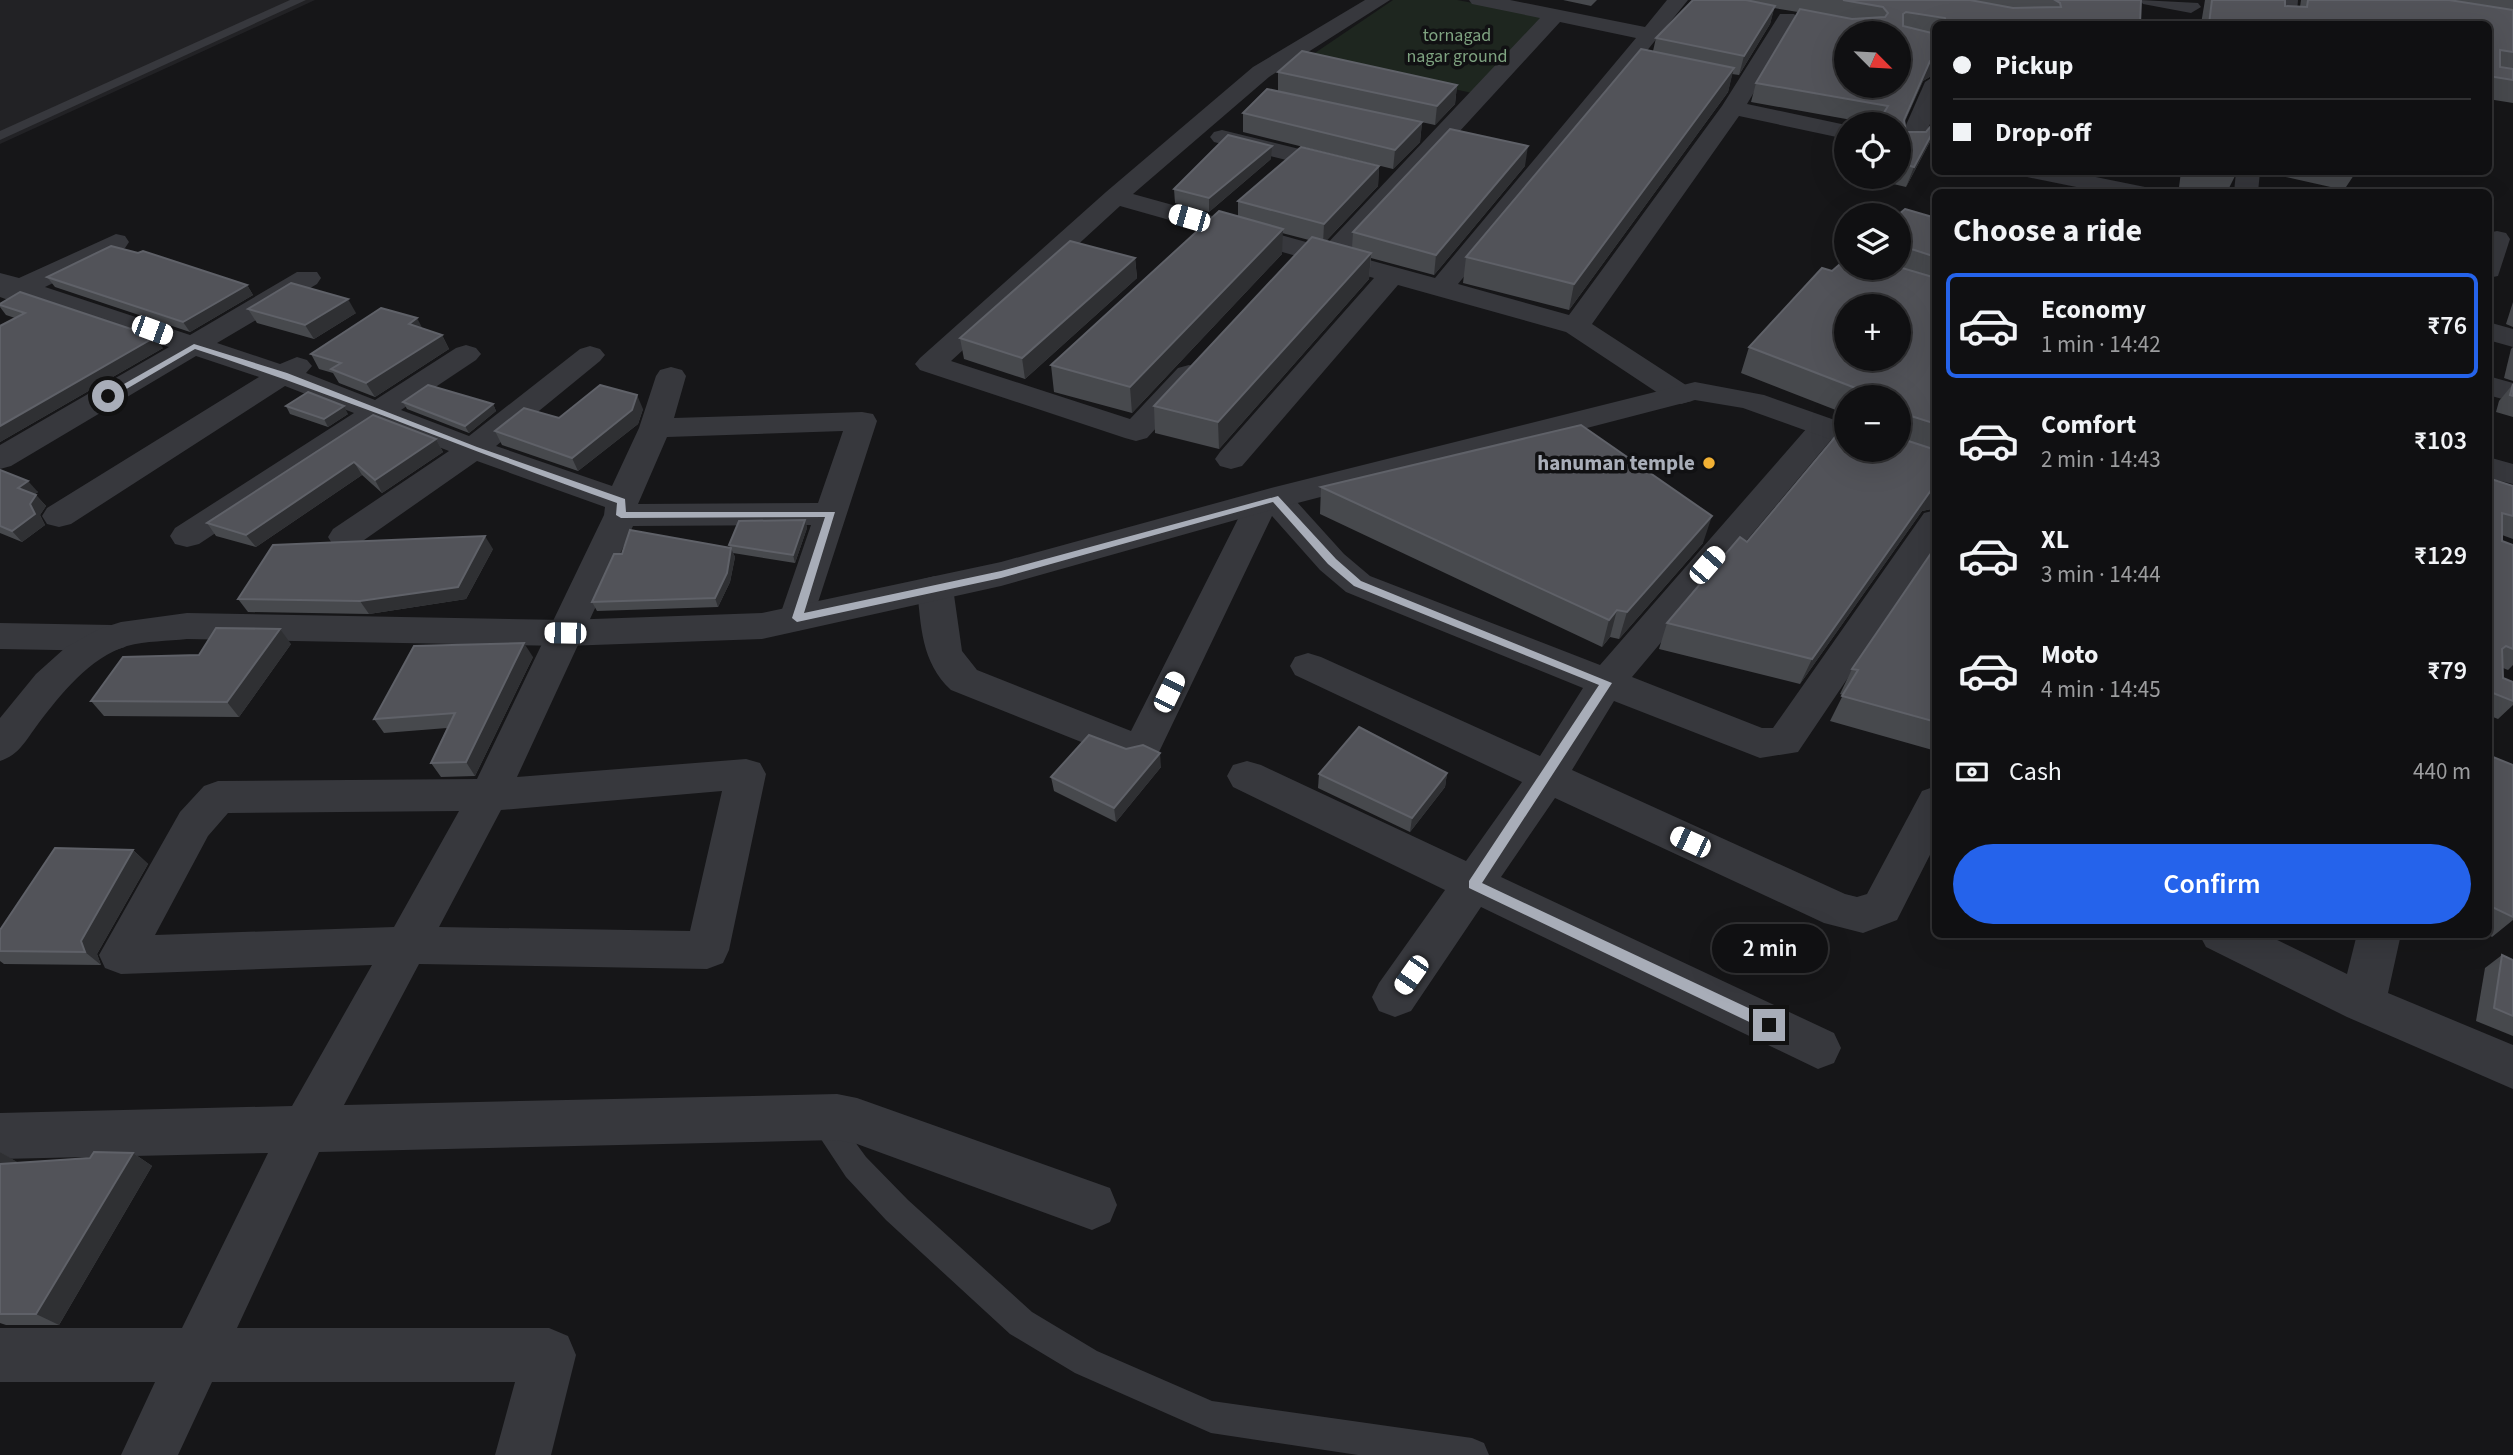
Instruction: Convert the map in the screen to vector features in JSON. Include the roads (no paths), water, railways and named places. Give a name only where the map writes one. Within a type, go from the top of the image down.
[{"type":"street","points":[[1212,350],[1136,431],[1038,387],[930,364],[1115,197],[1194,130],[1249,95],[1286,57],[1380,0]]},
{"type":"street","points":[[1479,0],[1650,34]]},
{"type":"street","points":[[1441,288],[1678,0]]},
{"type":"street","points":[[2150,0],[2190,11]]},
{"type":"street","points":[[2286,21],[2288,0]]},
{"type":"street","points":[[1762,13],[1810,22]]},
{"type":"street","points":[[1307,258],[1399,181],[1555,15]]},
{"type":"street","points":[[1576,326],[1740,97],[1787,18]]},
{"type":"street","points":[[1286,57],[1313,63]]},
{"type":"street","points":[[1628,61],[1654,67]]},
{"type":"street","points":[[1720,81],[1740,97],[1834,128]]},
{"type":"street","points":[[1911,130],[1932,90]]},
{"type":"street","points":[[1449,93],[1476,99]]},
{"type":"street","points":[[1194,130],[1399,181]]},
{"type":"street","points":[[1414,131],[1467,143]]},
{"type":"street","points":[[1911,145],[1932,149]]},
{"type":"street","points":[[1274,172],[1295,155]]},
{"type":"street","points":[[1520,155],[1546,160]]},
{"type":"street","points":[[2074,175],[2125,189]]},
{"type":"street","points":[[1115,197],[1214,225],[1307,258],[1392,274],[1576,326],[1681,395]]},
{"type":"street","points":[[2492,258],[2497,239]]},
{"type":"street","points":[[8,288],[116,242]]},
{"type":"street","points":[[2492,270],[2513,274]]},
{"type":"street","points":[[1231,459],[1392,274]]},
{"type":"street","points":[[0,459],[307,278]]},
{"type":"street","points":[[8,288],[284,375],[621,508],[831,514]]},
{"type":"street","points":[[2492,332],[2513,338]]},
{"type":"street","points":[[59,516],[318,353]]},
{"type":"street","points":[[187,536],[288,473],[378,410],[466,354]]},
{"type":"street","points":[[345,537],[473,449],[590,355]]},
{"type":"street","points":[[149,1455],[304,1131],[489,795],[621,508],[655,428],[671,376]]},
{"type":"street","points":[[2492,386],[2513,393]]},
{"type":"street","points":[[0,746],[49,685],[79,656],[112,638],[139,631],[187,626],[565,633],[762,626],[1001,574],[1268,500],[1695,391],[1728,393],[1834,430]]},
{"type":"street","points":[[655,428],[862,421],[797,618]]},
{"type":"street","points":[[1395,997],[1548,776],[1606,683],[1834,433]]},
{"type":"street","points":[[2492,468],[2513,474]]},
{"type":"street","points":[[935,588],[944,656],[951,671],[964,680],[1116,741],[1129,746],[1138,745],[1144,742],[1268,500]]},
{"type":"street","points":[[1268,500],[1358,584],[1760,743],[1784,741],[1932,527]]},
{"type":"street","points":[[0,636],[112,638]]},
{"type":"street","points":[[1308,666],[1832,908],[1859,917],[1870,916],[1882,908],[1932,808]]},
{"type":"street","points":[[747,774],[707,950],[407,945],[121,955],[194,824],[218,797],[489,795],[747,774]]},
{"type":"street","points":[[1247,776],[1818,1048]]},
{"type":"street","points":[[2229,938],[2363,1003],[2513,1067]]},
{"type":"street","points":[[2363,1003],[2378,938]]},
{"type":"street","points":[[0,1136],[304,1131],[837,1116],[858,1121],[1092,1205]]},
{"type":"street","points":[[0,1355],[549,1354],[523,1455]]},
{"type":"lane","points":[[0,136],[300,0]]},
{"type":"lane","points":[[821,1118],[856,1167],[897,1210],[1021,1323],[1086,1362],[1211,1417],[1472,1455]]},
{"type":"place","name":"hanuman temple","points":[[1709,463]]},
{"type":"park label","name":"tornagad nagar ground","points":[[1457,45]]}]
